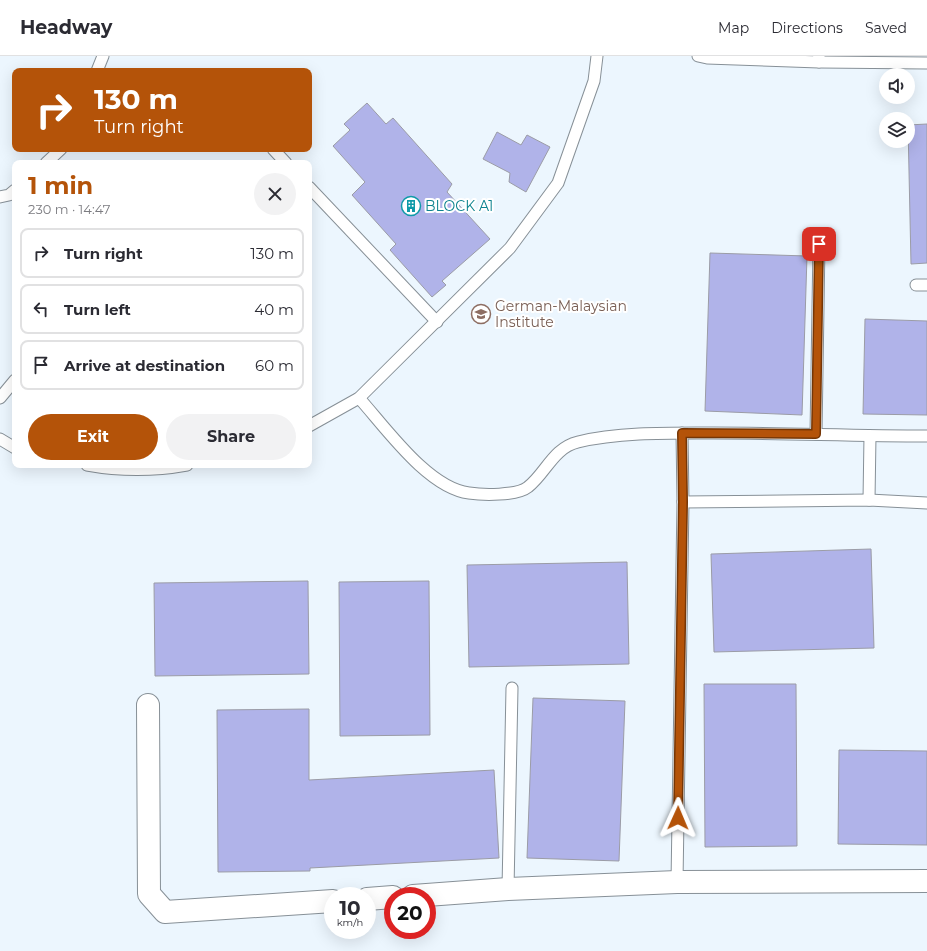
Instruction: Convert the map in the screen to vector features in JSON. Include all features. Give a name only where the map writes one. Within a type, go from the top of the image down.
[{"type":"street","points":[[148,705],[148,894],[165,912],[324,903]]},
{"type":"street","points":[[436,894],[508,889],[677,882],[927,881]]},
{"type":"lane","points":[[98,68],[103,56]]},
{"type":"lane","points":[[312,424],[359,398],[510,248],[558,183],[594,81],[597,56]]},
{"type":"lane","points":[[698,56],[707,58],[819,59],[927,63]]},
{"type":"lane","points":[[49,160],[58,152]]},
{"type":"lane","points":[[276,152],[283,160]]},
{"type":"lane","points":[[312,190],[437,322]]},
{"type":"lane","points":[[0,197],[9,195],[12,192]]},
{"type":"lane","points":[[816,434],[819,244]]},
{"type":"lane","points":[[0,398],[12,384]]},
{"type":"lane","points":[[359,398],[426,473],[446,486],[468,493],[506,494],[527,489],[554,456],[572,443],[595,437],[682,433],[927,436]]},
{"type":"lane","points":[[677,882],[683,502],[682,433]]},
{"type":"lane","points":[[869,500],[870,436]]},
{"type":"lane","points":[[0,439],[12,446]]},
{"type":"lane","points":[[104,468],[115,470],[172,468]]},
{"type":"lane","points":[[683,502],[869,500],[927,503]]},
{"type":"lane","points":[[508,889],[512,688]]},
{"type":"building","name":"BLOCK A1","points":[[367,103],[386,124],[393,118],[452,184],[447,192],[490,239],[442,281],[446,285],[432,297],[390,250],[396,244],[352,195],[365,182],[333,146],[350,130],[344,124]]},
{"type":"building","points":[[927,124],[927,263],[911,264],[908,148],[915,148],[915,125]]},
{"type":"building","points":[[497,132],[521,145],[527,135],[550,147],[526,192],[509,182],[510,173],[483,159]]},
{"type":"building","points":[[710,253],[807,256],[802,415],[705,411]]},
{"type":"building","points":[[865,319],[927,321],[927,415],[863,414]]},
{"type":"building","points":[[871,549],[874,648],[714,652],[711,554]]},
{"type":"building","points":[[627,562],[629,664],[469,667],[467,565]]},
{"type":"building","points":[[308,581],[309,674],[155,676],[154,583]]},
{"type":"building","points":[[429,581],[430,735],[340,736],[339,582]]},
{"type":"building","points":[[704,684],[796,684],[797,846],[705,847]]},
{"type":"building","points":[[533,698],[625,701],[619,861],[527,858]]},
{"type":"building","points":[[309,709],[309,780],[494,770],[499,858],[310,868],[310,871],[218,872],[217,710]]},
{"type":"building","points":[[839,750],[927,751],[927,845],[838,844]]},
{"type":"place","name":"BLOCK A1","points":[[411,206]]},
{"type":"place","name":"German-Malaysian Institute","points":[[481,314]]},
{"type":"route","points":[[678,818],[683,502],[682,433],[816,434],[819,244]]}]
